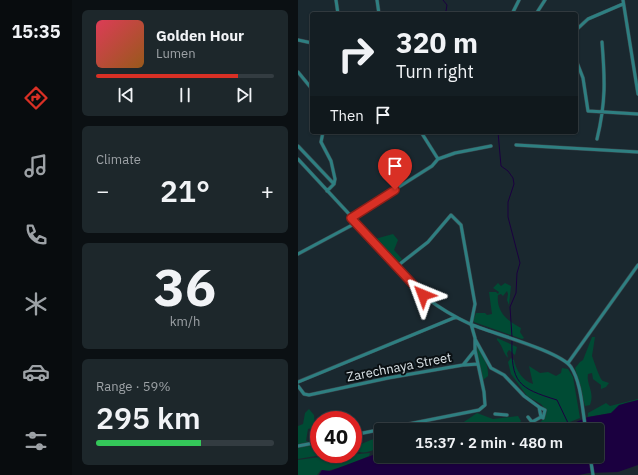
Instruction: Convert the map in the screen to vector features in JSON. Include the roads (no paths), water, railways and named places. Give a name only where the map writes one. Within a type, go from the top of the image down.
[{"type":"street","points":[[336,0],[338,12]]},
{"type":"street","points":[[377,0],[379,12]]},
{"type":"street","points":[[513,12],[519,0]]},
{"type":"street","points":[[537,12],[545,0]]},
{"type":"street","points":[[578,28],[588,19],[623,2],[628,23],[638,94]]},
{"type":"street","points":[[298,40],[310,43]]},
{"type":"street","points":[[597,139],[604,112],[606,83],[602,42]]},
{"type":"street","points":[[578,65],[583,78],[588,111],[638,114]]},
{"type":"street","points":[[298,72],[310,87]]},
{"type":"street","points":[[322,134],[321,142],[331,161],[335,179],[334,184],[327,191]]},
{"type":"street","points":[[422,134],[438,159]]},
{"type":"street","points":[[298,146],[334,184]]},
{"type":"street","points":[[351,218],[432,166],[438,159],[455,153],[491,146]]},
{"type":"street","points":[[516,146],[638,152]]},
{"type":"street","points":[[298,159],[396,267],[428,299],[456,317],[471,324],[554,355],[568,364],[574,373],[585,423]]},
{"type":"street","points":[[396,267],[428,242],[451,215],[461,225],[475,304],[471,324],[475,338],[491,368],[504,375],[524,396],[539,407],[541,416],[532,422],[528,417]]},
{"type":"street","points":[[298,254],[356,223]]},
{"type":"street","points":[[568,364],[638,265]]},
{"type":"street","points":[[298,382],[456,317]]},
{"type":"street","points":[[362,433],[479,410],[485,405],[484,392],[475,350],[475,338]]},
{"type":"street","name":"Zarechnaya Street","points":[[298,386],[304,394],[309,395],[388,378],[463,365],[475,350]]},
{"type":"street","points":[[463,365],[478,364]]},
{"type":"street","points":[[495,414],[507,415]]},
{"type":"street","points":[[298,446],[310,444]]},
{"type":"street","points":[[591,463],[593,475]]},
{"type":"waterway","points":[[443,0],[447,5],[445,12]]},
{"type":"waterway","points":[[498,134],[501,166],[508,171],[513,178],[514,184],[508,202],[508,217],[520,263],[517,273],[516,293],[510,307],[512,337]]},
{"type":"waterway","points":[[512,340],[513,366],[520,382],[533,392],[557,400],[568,423]]}]
